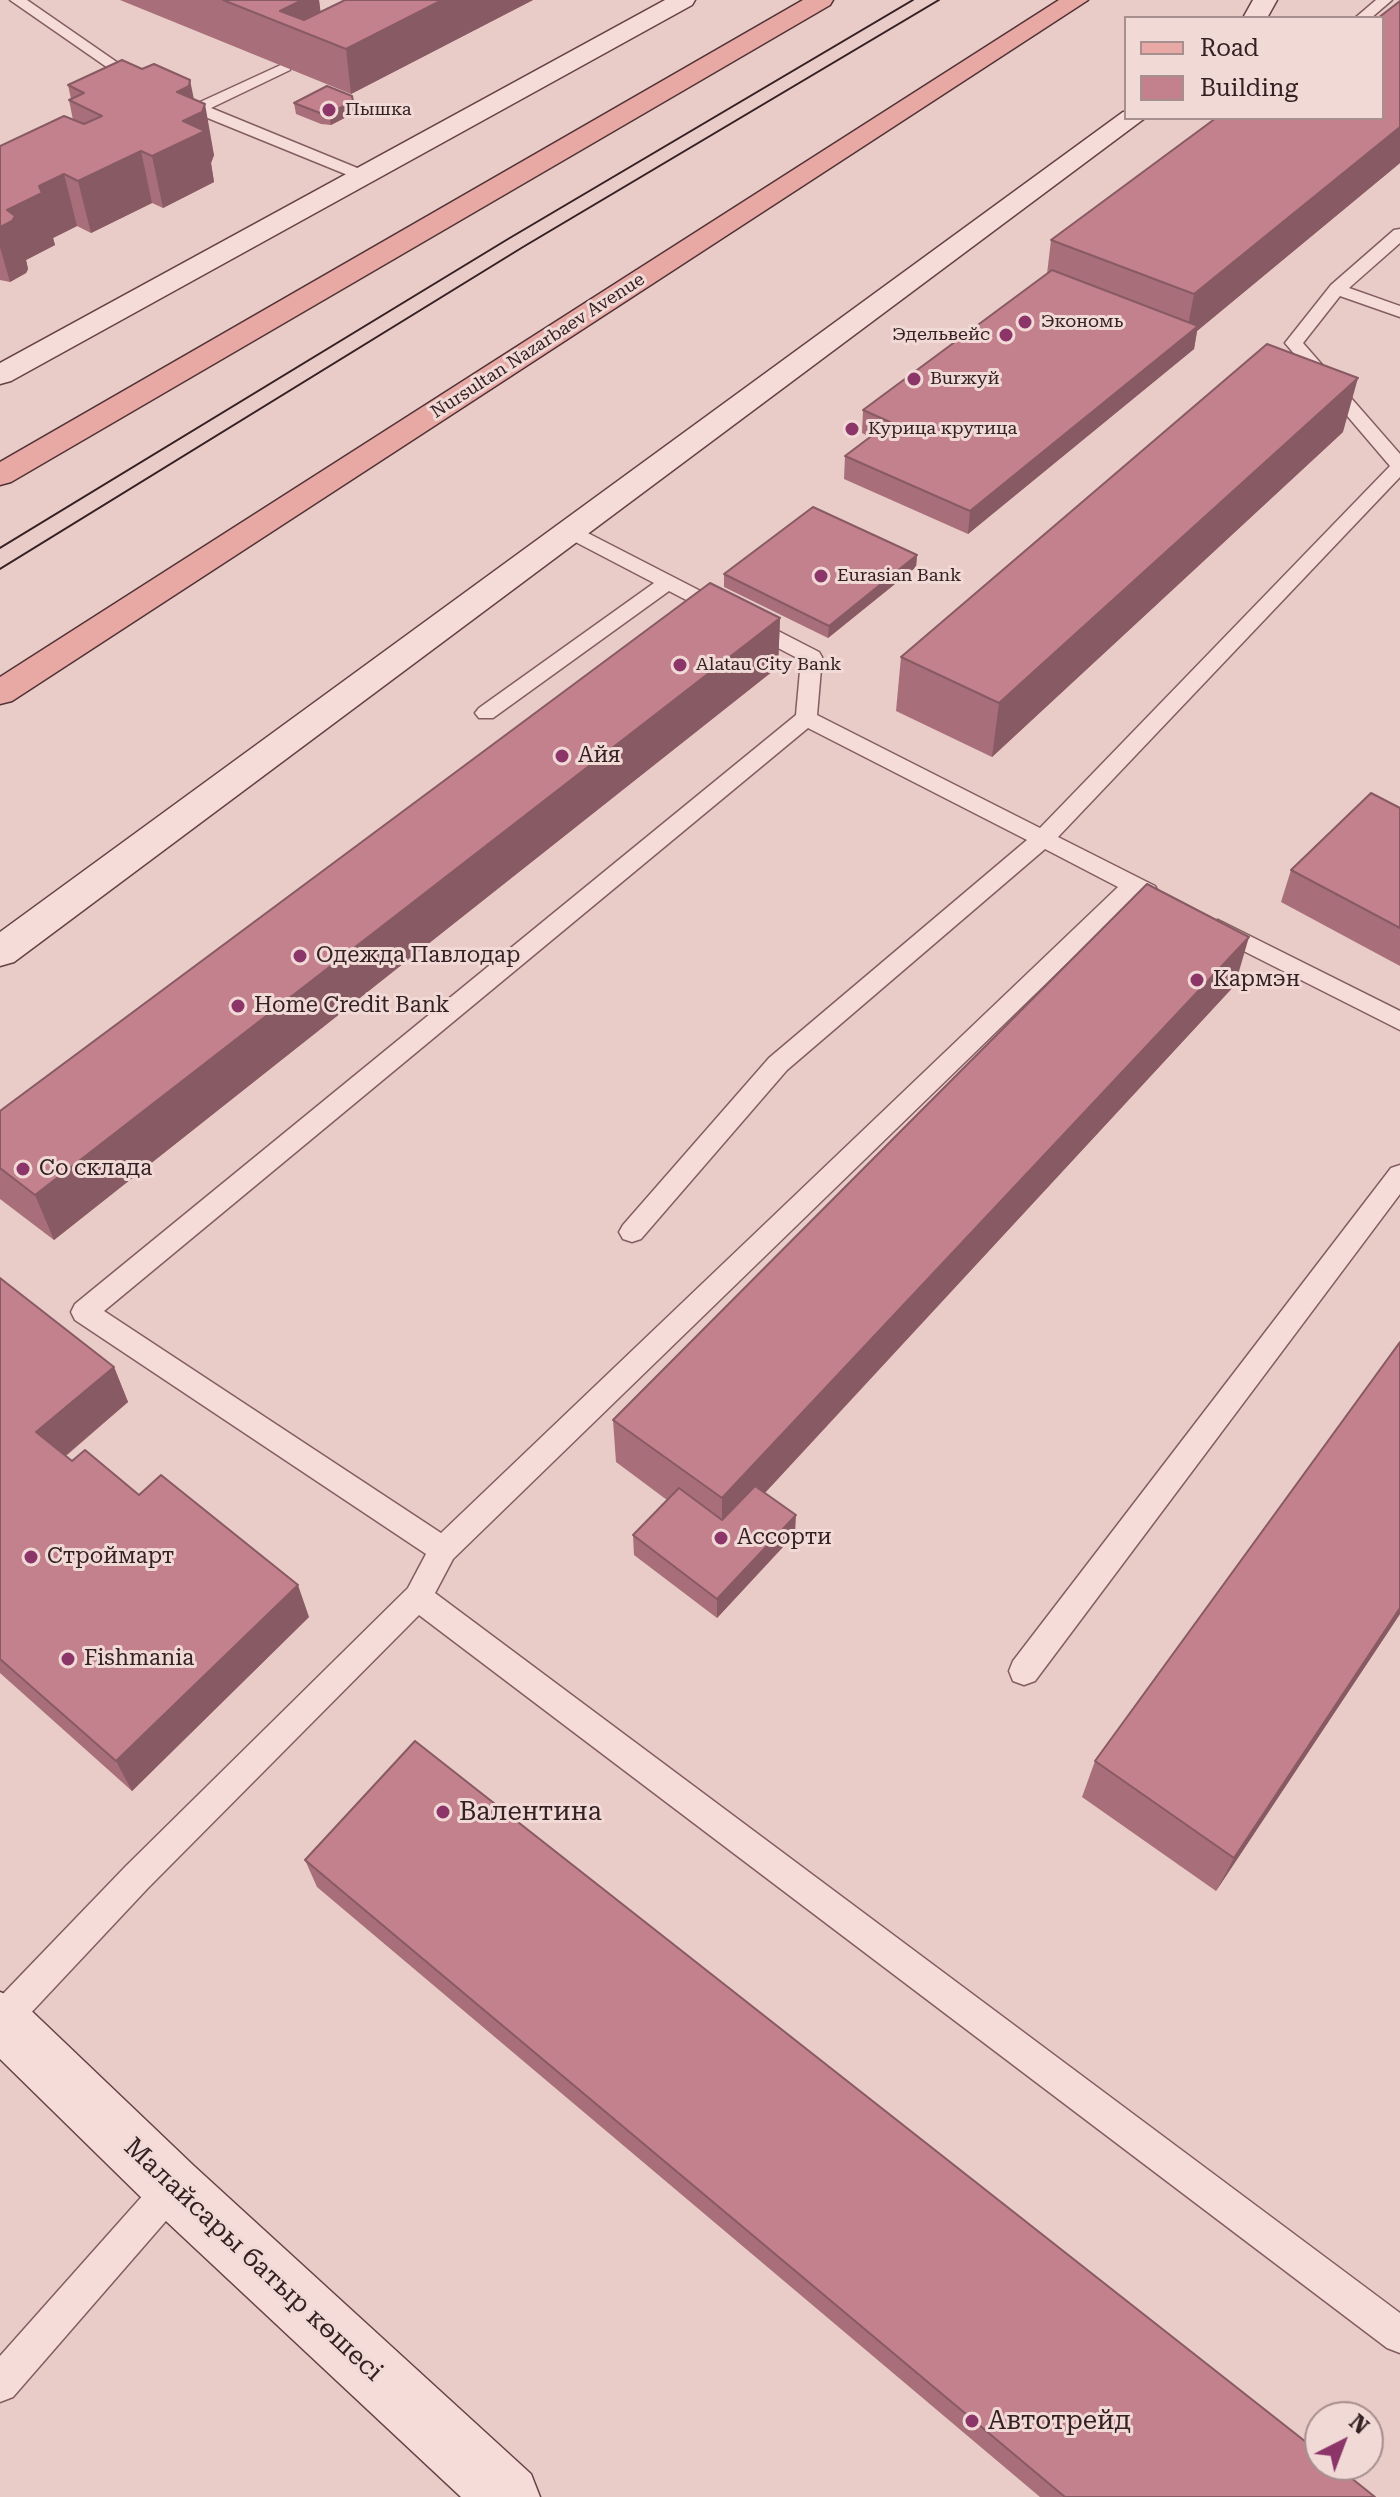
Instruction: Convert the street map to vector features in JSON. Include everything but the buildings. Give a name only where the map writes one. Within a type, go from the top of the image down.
[{"type":"main road","points":[[0,475],[821,0]]},
{"type":"main road","name":"Nursultan Nazarbaev Avenue","points":[[0,693],[1076,0]]},
{"type":"street","points":[[0,375],[683,0]]},
{"type":"street","points":[[0,952],[1129,120]]},
{"type":"street","name":"Малайсары батыр көшесі","points":[[0,2020],[173,2187],[508,2497]]},
{"type":"lane","points":[[0,5],[14,0],[145,87],[361,175]]},
{"type":"lane","points":[[1365,16],[1385,0]]},
{"type":"lane","points":[[198,109],[285,67]]},
{"type":"lane","points":[[632,1232],[778,1064],[1043,839],[1400,466],[1294,343],[1337,289],[1400,234]]},
{"type":"lane","points":[[1337,289],[1400,312]]},
{"type":"lane","points":[[443,1550],[84,1312],[806,718],[812,657],[571,532]]},
{"type":"lane","points":[[486,713],[667,583]]},
{"type":"lane","points":[[806,718],[1161,899]]},
{"type":"lane","points":[[0,2020],[137,1877],[418,1597],[443,1550],[1133,885]]},
{"type":"lane","points":[[1203,921],[1400,1021]]},
{"type":"lane","points":[[1024,1671],[1400,1175]]},
{"type":"lane","points":[[418,1597],[1400,2335]]},
{"type":"lane","points":[[0,2384],[173,2187]]},
{"type":"tram line","points":[[0,548],[508,239],[913,0]]},
{"type":"tram line","points":[[0,569],[523,247],[939,0]]},
{"type":"place","name":"Пышка","points":[[329,110]]},
{"type":"place","name":"Экономь","points":[[1025,322]]},
{"type":"place","name":"Эдельвейс","points":[[1006,335]]},
{"type":"place","name":"Burжуй","points":[[914,379]]},
{"type":"place","name":"Курица крутица","points":[[852,429]]},
{"type":"place","name":"Eurasian Bank","points":[[821,576]]},
{"type":"place","name":"Alatau City Bank","points":[[680,665]]},
{"type":"place","name":"Айя","points":[[562,756]]},
{"type":"place","name":"Одежда Павлодар","points":[[300,956]]},
{"type":"place","name":"Кармэн","points":[[1197,980]]},
{"type":"place","name":"Home Credit Bank","points":[[238,1006]]},
{"type":"place","name":"Со склада","points":[[23,1169]]},
{"type":"place","name":"Ассорти","points":[[721,1538]]},
{"type":"place","name":"Строймарт","points":[[31,1557]]},
{"type":"place","name":"Fishmania","points":[[68,1659]]},
{"type":"place","name":"Валентина","points":[[443,1812]]},
{"type":"place","name":"Автотрейд","points":[[972,2421]]}]
